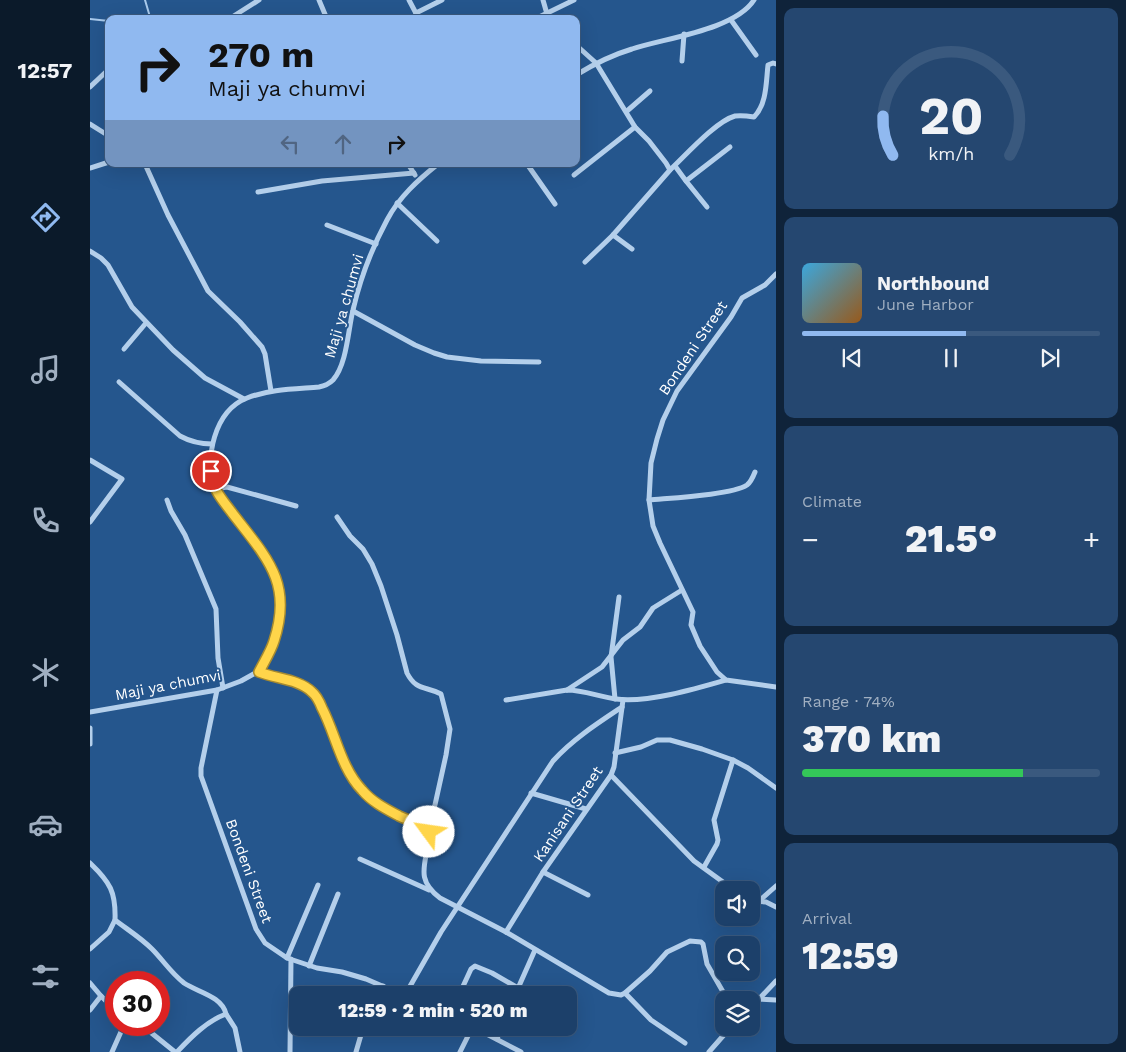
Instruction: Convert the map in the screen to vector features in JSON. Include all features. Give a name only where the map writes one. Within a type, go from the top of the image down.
[{"type":"street","points":[[235,15],[259,0]]},
{"type":"street","points":[[318,0],[325,15]]},
{"type":"street","points":[[409,0],[416,13],[442,0]]},
{"type":"street","points":[[544,0],[547,14],[574,0]]},
{"type":"street","points":[[580,73],[596,63],[631,49],[731,20],[751,6],[754,0]]},
{"type":"street","points":[[731,20],[756,55]]},
{"type":"street","points":[[682,61],[684,34]]},
{"type":"street","points":[[580,49],[596,63],[635,127],[649,141],[670,170]]},
{"type":"street","points":[[585,262],[613,235],[670,170],[701,140],[724,121],[742,115],[754,117],[759,113],[763,104],[768,65],[776,64]]},
{"type":"street","points":[[90,87],[105,73]]},
{"type":"street","points":[[626,111],[650,91]]},
{"type":"street","points":[[90,124],[105,133]]},
{"type":"street","points":[[574,175],[635,127]]},
{"type":"street","points":[[686,180],[730,147]]},
{"type":"street","points":[[90,168],[105,163]]},
{"type":"street","points":[[675,166],[706,207]]},
{"type":"street","points":[[147,167],[168,215],[208,291],[240,322],[262,347],[265,354],[271,390]]},
{"type":"street","points":[[410,167],[419,179]]},
{"type":"street","name":"Maji ya chumvi","points":[[90,712],[220,689],[259,672],[274,642],[282,611],[281,593],[276,574],[212,483],[210,459],[212,444],[218,428],[228,413],[244,399],[271,390],[320,387],[333,380],[340,366],[364,272],[387,220],[398,203],[419,179],[434,167]]},
{"type":"street","points":[[529,167],[555,204]]},
{"type":"street","points":[[258,192],[322,181],[414,173]]},
{"type":"street","points":[[398,203],[437,241]]},
{"type":"street","points":[[327,225],[376,244]]},
{"type":"street","points":[[613,235],[632,250]]},
{"type":"street","points":[[91,252],[108,265],[132,307],[173,350],[205,378],[244,399]]},
{"type":"street","name":"Bondeni Street","points":[[726,680],[717,672],[700,646],[691,625],[692,612],[653,526],[649,500],[651,464],[662,420],[677,391],[742,298],[765,286],[776,274]]},
{"type":"street","points":[[353,311],[415,345],[440,355],[481,361],[539,362]]},
{"type":"street","points":[[124,349],[146,323]]},
{"type":"street","points":[[119,382],[180,436],[198,444],[212,444]]},
{"type":"street","points":[[90,460],[122,479],[90,522]]},
{"type":"street","points":[[649,500],[722,492],[741,488],[751,482],[755,472]]},
{"type":"street","points":[[215,489],[227,487],[296,506]]},
{"type":"street","points":[[166,500],[185,535],[216,609],[220,689]]},
{"type":"street","points":[[337,517],[350,536],[363,549],[372,564],[389,610],[411,682],[418,687],[442,694],[446,709],[450,729],[429,832],[424,873],[425,883],[430,890]]},
{"type":"street","points":[[566,690],[602,667],[623,640],[640,627],[653,608],[682,590]]},
{"type":"street","points":[[615,699],[611,657],[619,597]]},
{"type":"street","points":[[259,672],[298,684],[313,692],[326,715],[342,757],[361,790],[381,806],[420,824],[429,832]]},
{"type":"street","points":[[506,700],[566,690],[577,690],[624,700],[668,695],[726,680],[776,687]]},
{"type":"street","name":"Bondeni Street","points":[[220,689],[201,768],[201,776],[256,929],[265,943],[274,951],[289,958],[309,966],[342,972],[383,986]]},
{"type":"street","name":"Kanisani Street","points":[[506,932],[543,872],[611,775],[614,767],[624,700]]},
{"type":"street","points":[[409,986],[441,932],[553,761],[562,751],[596,724],[622,707]]},
{"type":"street","points":[[90,728],[90,744]]},
{"type":"street","points":[[615,753],[641,747],[662,739],[702,749],[733,760],[776,788]]},
{"type":"street","points":[[704,866],[717,844],[714,820],[733,760]]},
{"type":"street","points":[[611,775],[694,861],[704,866],[723,881]]},
{"type":"street","points":[[531,793],[586,809]]},
{"type":"street","points":[[360,859],[430,890],[440,898],[506,932],[609,993],[622,995],[650,971],[667,952],[692,941],[703,944],[708,964],[723,991]]},
{"type":"street","points":[[90,863],[112,888],[116,902],[116,920],[110,932],[90,949]]},
{"type":"street","points":[[543,872],[588,895]]},
{"type":"street","points":[[290,1052],[289,958],[318,885]]},
{"type":"street","points":[[760,901],[776,886]]},
{"type":"street","points":[[309,966],[338,894]]},
{"type":"street","points":[[760,901],[776,907]]},
{"type":"street","points":[[116,920],[152,949],[184,983],[210,996],[223,1006],[235,1028],[240,1052]]},
{"type":"street","points":[[519,986],[535,950]]},
{"type":"street","points":[[463,986],[471,969],[475,966],[492,972],[515,986]]},
{"type":"street","points":[[760,999],[776,981]]},
{"type":"street","points":[[90,983],[105,1000]]},
{"type":"street","points":[[625,993],[651,1020],[685,1043]]},
{"type":"street","points":[[90,1010],[101,996]]},
{"type":"street","points":[[760,999],[776,1000]]},
{"type":"street","points":[[155,1036],[176,1052],[194,1034],[219,1016],[226,1014]]},
{"type":"street","points":[[112,1052],[119,1036]]},
{"type":"street","points":[[356,1052],[361,1036]]},
{"type":"street","points":[[460,1052],[469,1036]]},
{"type":"street","points":[[491,1036],[521,1052]]},
{"type":"street","points":[[709,1052],[723,1036]]},
{"type":"waterway","points":[[145,0],[149,15]]},
{"type":"waterway","points":[[90,19],[105,21]]},
{"type":"route","points":[[211,471],[212,483],[215,489],[276,574],[281,593],[282,611],[274,642],[259,672],[298,684],[313,692],[326,715],[342,757],[361,790],[381,806],[420,824],[429,832]]}]
